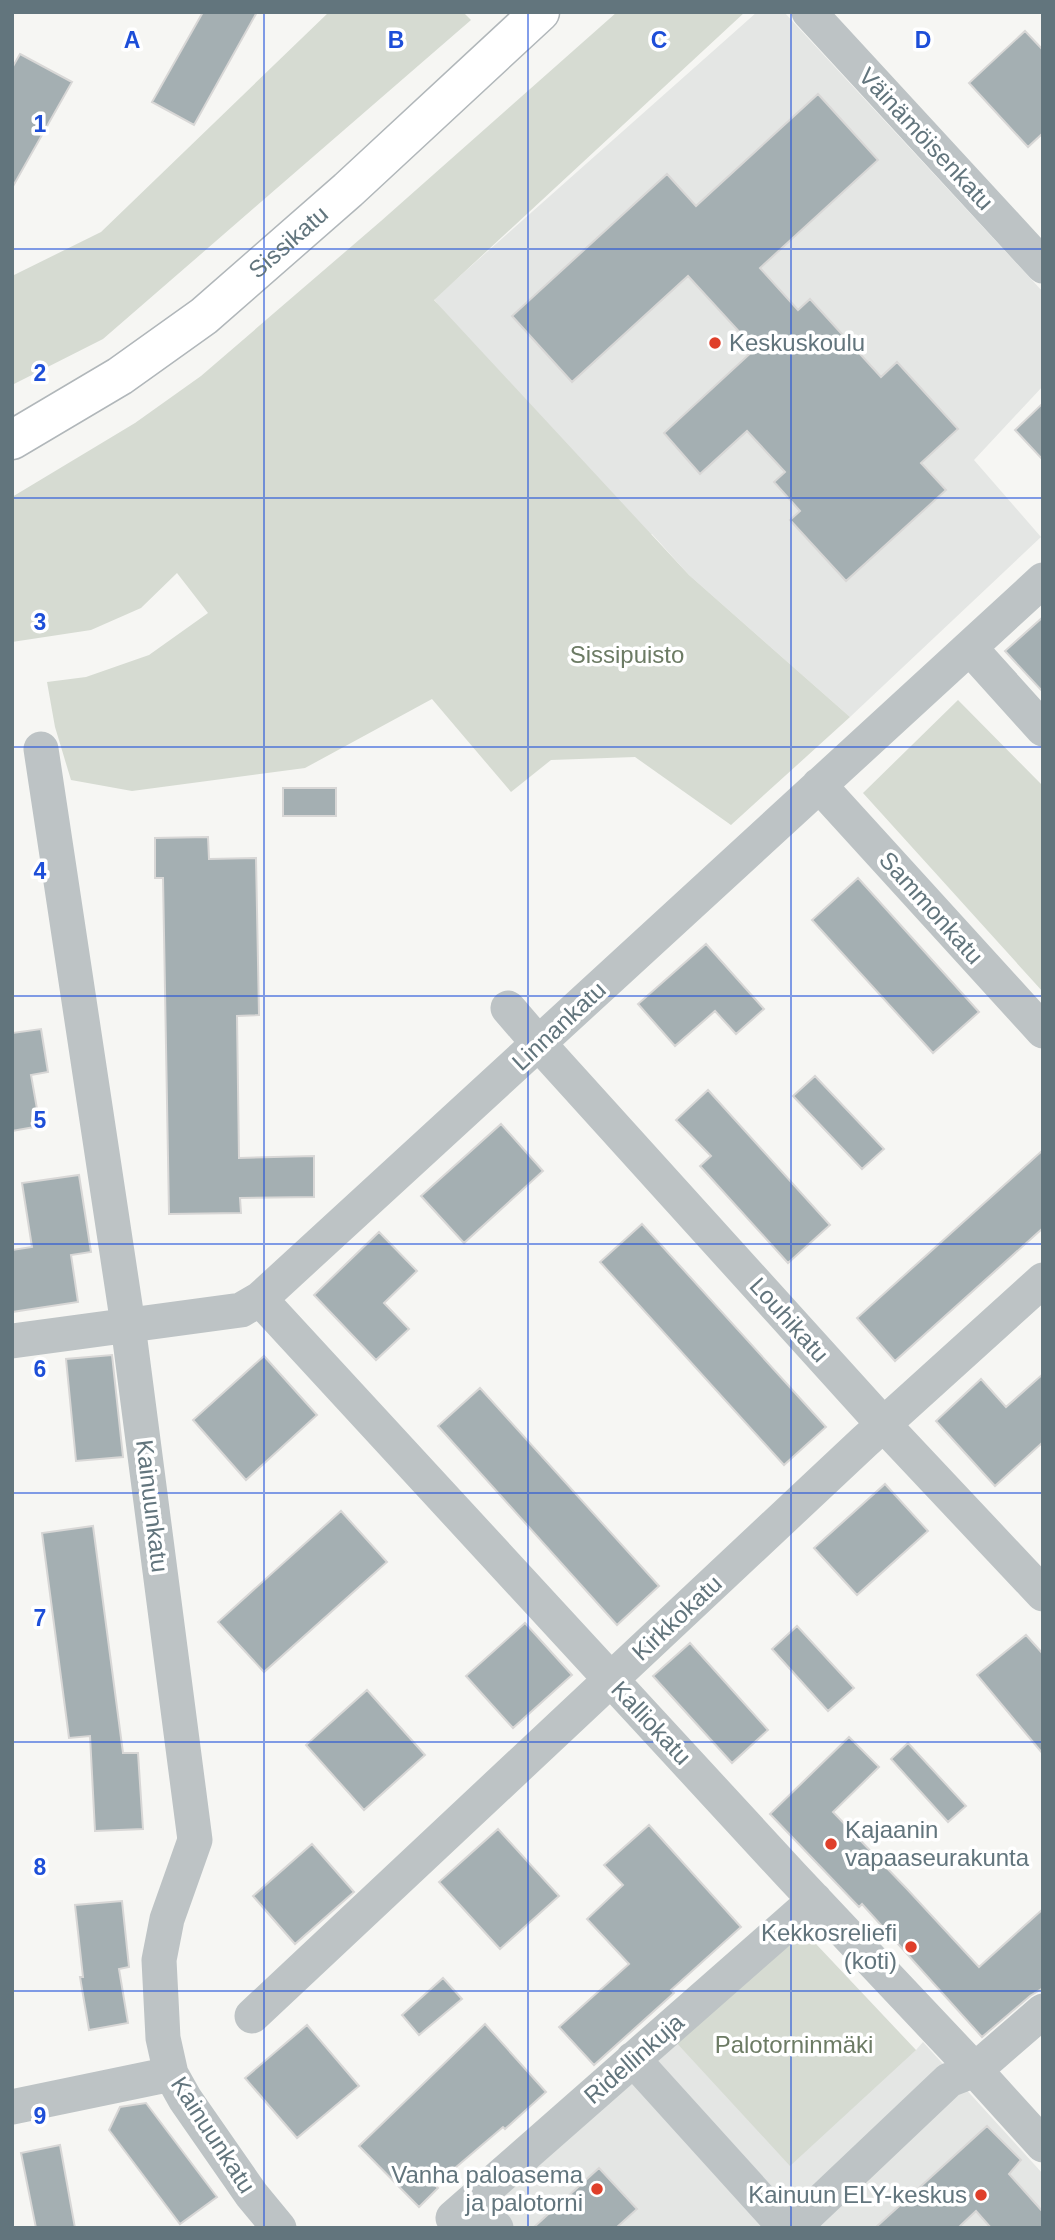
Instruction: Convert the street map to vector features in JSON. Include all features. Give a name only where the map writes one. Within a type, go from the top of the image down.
[{"type":"main road","name":"Sissikatu","points":[[12,440],[120,376],[204,316],[348,190],[540,12]]},
{"type":"street","name":"Väinämöisenkatu","points":[[809,12],[1043,266]]},
{"type":"street","name":"Linnankatu","points":[[12,1341],[241,1310],[260,1299],[1043,580]]},
{"type":"street","points":[[970,648],[1043,729]]},
{"type":"street","name":"Kainuunkatu","points":[[41,749],[128,1325],[195,1840],[167,1919],[159,1960],[163,2038],[171,2074],[185,2099],[278,2228]]},
{"type":"street","name":"Sammonkatu","points":[[819,785],[1043,1031]]},
{"type":"street","name":"Louhikatu","points":[[508,1008],[884,1425],[1043,1594]]},
{"type":"street","name":"Kirkkokatu","points":[[252,2016],[884,1425],[1043,1280]]},
{"type":"street","name":"Kalliokatu","points":[[260,1299],[1043,2145]]},
{"type":"street","name":"Ridellinkuja","points":[[496,2228],[462,2210],[815,1900]]},
{"type":"street","points":[[793,2228],[949,2080],[975,2070],[1043,2011]]},
{"type":"street","points":[[633,2059],[786,2228]]},
{"type":"street","points":[[12,2107],[171,2074]]},
{"type":"shaded area","name":"Keskuskoulu","points":[[757,12],[784,12],[1043,292],[1043,386],[974,460],[1041,537],[850,717],[689,575],[652,534],[607,555],[434,299]]},
{"type":"shaded area","points":[[673,2039],[916,2050],[923,2042],[1043,2174],[1043,2228],[466,2228]]},
{"type":"green space","points":[[329,12],[463,12],[471,20],[103,339],[12,385],[12,276],[101,232]]},
{"type":"green space","name":"Sissipuisto","points":[[617,12],[745,12],[434,300],[689,575],[850,717],[731,825],[635,757],[551,760],[511,792],[432,699],[305,768],[132,791],[71,780],[55,727],[47,682],[86,677],[149,655],[208,613],[177,573],[141,608],[91,630],[12,642],[12,497],[135,423],[201,376]]},
{"type":"green space","points":[[958,700],[1043,786],[1043,992],[863,793]]},
{"type":"green space","name":"Palotorninmäki","points":[[800,1927],[916,2050],[790,2166],[673,2039]]},
{"type":"building","points":[[203,12],[257,12],[194,125],[152,102]]},
{"type":"building","points":[[1025,31],[1043,50],[1043,133],[1028,147],[969,83]]},
{"type":"building","points":[[20,54],[72,82],[12,188],[12,68]]},
{"type":"building","points":[[818,94],[878,160],[760,268],[798,310],[810,299],[881,377],[897,362],[958,429],[921,463],[946,490],[846,581],[790,520],[800,511],[774,482],[785,472],[747,431],[700,474],[664,433],[755,349],[688,276],[572,382],[512,316],[667,174],[696,206]]},
{"type":"building","points":[[1043,403],[1043,460],[1015,430]]},
{"type":"building","points":[[1043,617],[1043,692],[1005,651]]},
{"type":"building","points":[[283,788],[336,788],[336,816],[283,816]]},
{"type":"building","points":[[208,837],[209,859],[256,858],[259,1015],[237,1016],[239,1158],[314,1156],[314,1197],[240,1198],[241,1213],[169,1214],[163,878],[155,878],[155,838]]},
{"type":"building","points":[[858,878],[979,1012],[933,1053],[812,920]]},
{"type":"building","points":[[706,944],[764,1009],[736,1034],[715,1011],[675,1046],[638,1004]]},
{"type":"building","points":[[41,1029],[48,1072],[31,1075],[40,1126],[12,1131],[12,1033]]},
{"type":"building","points":[[815,1076],[884,1149],[862,1169],[793,1096]]},
{"type":"building","points":[[708,1090],[830,1225],[788,1263],[700,1166],[711,1156],[676,1120]]},
{"type":"building","points":[[501,1124],[543,1171],[464,1243],[421,1196]]},
{"type":"building","points":[[1043,1150],[1043,1228],[895,1361],[857,1318]]},
{"type":"building","points":[[79,1175],[91,1252],[71,1255],[78,1302],[12,1312],[12,1250],[32,1247],[22,1183]]},
{"type":"building","points":[[642,1224],[826,1427],[784,1465],[600,1262]]},
{"type":"building","points":[[379,1232],[417,1271],[384,1303],[409,1329],[376,1360],[314,1295]]},
{"type":"building","points":[[112,1355],[123,1457],[76,1461],[66,1359]]},
{"type":"building","points":[[264,1356],[317,1415],[246,1480],[193,1420]]},
{"type":"building","points":[[1043,1374],[1043,1442],[995,1486],[936,1421],[981,1379],[1006,1407]]},
{"type":"building","points":[[480,1388],[659,1586],[617,1625],[438,1426]]},
{"type":"building","points":[[885,1484],[928,1531],[857,1595],[814,1548]]},
{"type":"building","points":[[341,1511],[387,1562],[264,1672],[218,1622]]},
{"type":"building","points":[[93,1526],[123,1753],[138,1753],[143,1829],[95,1831],[90,1736],[69,1738],[42,1533]]},
{"type":"building","points":[[525,1623],[572,1675],[513,1728],[466,1676]]},
{"type":"building","points":[[797,1626],[854,1688],[828,1711],[772,1649]]},
{"type":"building","points":[[1026,1635],[1043,1654],[1043,1754],[977,1675]]},
{"type":"building","points":[[690,1643],[768,1730],[732,1763],[653,1676]]},
{"type":"building","points":[[367,1690],[425,1755],[364,1810],[306,1745]]},
{"type":"building","points":[[849,1737],[879,1767],[833,1812],[979,1967],[1043,1909],[1043,1988],[982,2037],[862,1904],[859,1907],[770,1814]]},
{"type":"building","points":[[908,1743],[966,1806],[948,1822],[891,1759]]},
{"type":"building","points":[[649,1825],[741,1927],[671,1990],[674,1993],[594,2065],[559,2027],[629,1964],[587,1919],[623,1885],[604,1865]]},
{"type":"building","points":[[498,1829],[559,1896],[500,1949],[439,1882]]},
{"type":"building","points":[[312,1844],[354,1892],[295,1944],[253,1896]]},
{"type":"building","points":[[122,1901],[129,1967],[119,1969],[128,2023],[89,2030],[80,1977],[83,1977],[75,1905]]},
{"type":"building","points":[[443,1978],[462,1999],[419,2035],[402,2015]]},
{"type":"building","points":[[485,2024],[546,2092],[435,2185],[438,2188],[419,2207],[359,2146]]},
{"type":"building","points":[[307,2025],[359,2086],[297,2138],[245,2078]]},
{"type":"building","points":[[146,2103],[217,2197],[180,2224],[109,2130],[120,2107]]},
{"type":"building","points":[[987,2126],[1021,2160],[1009,2174],[1043,2212],[1043,2228],[991,2228],[976,2211],[958,2228],[875,2228]]},
{"type":"building","points":[[60,2145],[75,2228],[36,2228],[21,2153]]},
{"type":"building","name":"Vanha paloasema ja palotorni","points":[[599,2168],[637,2209],[616,2228],[533,2228]]},
{"type":"place","name":"Keskuskoulu","points":[[715,343]]},
{"type":"place","name":"Kajaanin vapaaseurakunta","points":[[831,1844]]},
{"type":"place","name":"Kekkosreliefi (koti)","points":[[911,1947]]},
{"type":"place","name":"Vanha paloasema ja palotorni","points":[[597,2189]]},
{"type":"place","name":"Kainuun ELY-keskus","points":[[981,2195]]}]
